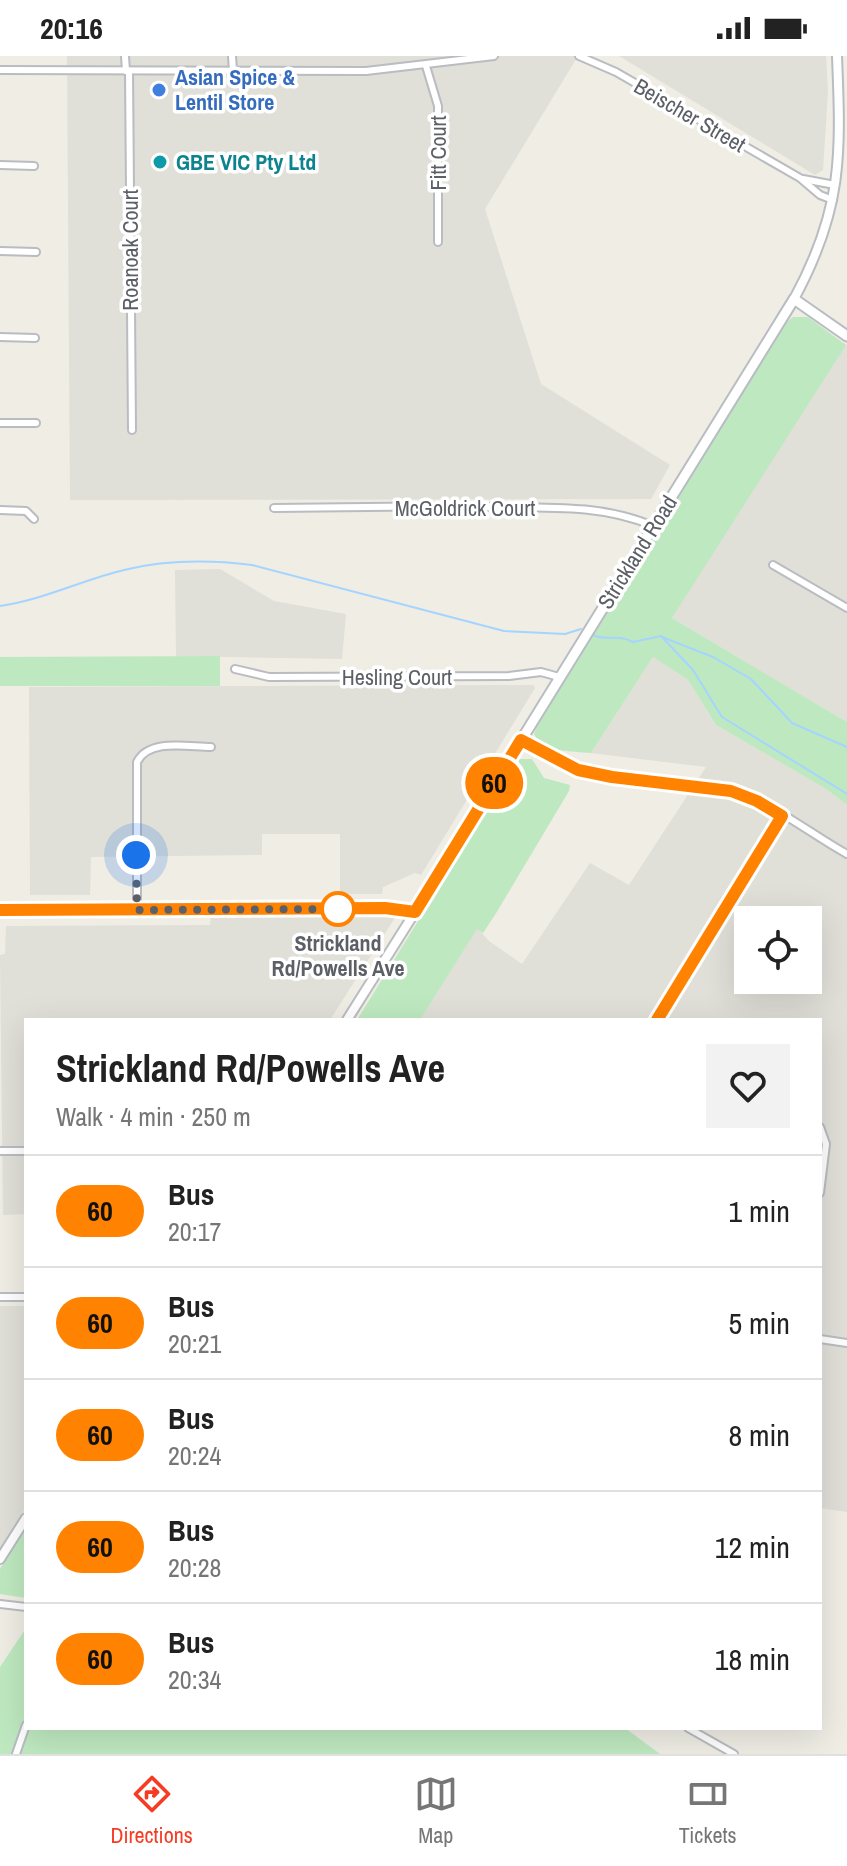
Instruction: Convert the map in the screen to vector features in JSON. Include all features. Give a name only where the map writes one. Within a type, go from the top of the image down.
[{"type":"main road","points":[[794,299],[847,336]]},
{"type":"main road","name":"Strickland Road","points":[[415,912],[794,299]]},
{"type":"main road","points":[[0,910],[385,908],[415,912]]},
{"type":"street","name":"Roanoak Court","points":[[125,56],[132,430]]},
{"type":"street","points":[[232,56],[233,71]]},
{"type":"street","points":[[0,70],[366,71],[494,56]]},
{"type":"street","name":"Beischer Street","points":[[579,56],[616,72],[800,178],[820,195],[834,200]]},
{"type":"street","name":"Strickland Road","points":[[794,299],[817,255],[834,200],[840,131],[837,56]]},
{"type":"street","name":"Fitt Court","points":[[426,66],[438,106],[438,242]]},
{"type":"street","points":[[0,165],[34,166]]},
{"type":"street","name":"Beischer Street","points":[[800,178],[836,185]]},
{"type":"street","points":[[0,251],[36,252]]},
{"type":"street","points":[[0,337],[35,338]]},
{"type":"street","points":[[0,423],[36,423]]},
{"type":"street","name":"McGoldrick Court","points":[[274,508],[460,506],[487,509],[597,509],[627,515],[653,526]]},
{"type":"street","points":[[0,510],[26,511],[34,519]]},
{"type":"street","points":[[773,565],[847,608]]},
{"type":"street","name":"Hesling Court","points":[[235,669],[269,677],[509,676],[541,672],[559,677]]},
{"type":"street","points":[[521,740],[578,770],[731,791],[757,801],[847,854]]},
{"type":"street","points":[[137,910],[137,762],[142,754],[155,747],[211,747]]},
{"type":"street","points":[[658,1018],[782,816]]},
{"type":"street","name":"Strickland Road","points":[[348,1018],[415,912]]},
{"type":"street","points":[[822,1133],[826,1144],[822,1177]]},
{"type":"street","points":[[0,1151],[24,1151]]},
{"type":"street","points":[[0,1297],[24,1297]]},
{"type":"street","points":[[822,1339],[847,1343]]},
{"type":"street","points":[[0,1559],[24,1521]]},
{"type":"street","points":[[0,1604],[24,1607]]},
{"type":"street","points":[[16,1754],[24,1730]]},
{"type":"street","points":[[692,1730],[734,1754]]},
{"type":"shaded area","points":[[67,56],[578,56],[485,209],[541,384],[670,465],[651,499],[70,500]]},
{"type":"shaded area","points":[[619,56],[826,56],[828,91],[823,170],[815,175]]},
{"type":"shaded area","points":[[844,343],[847,345],[847,722],[672,618]]},
{"type":"shaded area","points":[[220,569],[274,601],[346,614],[342,659],[176,656],[175,570]]},
{"type":"shaded area","points":[[653,657],[688,680],[716,725],[826,789],[847,805],[847,1512],[822,1508],[822,1018],[421,1018],[477,928],[489,941],[522,964],[590,863],[629,885],[706,767],[591,753]]},
{"type":"shaded area","points":[[533,685],[535,688],[421,875],[415,873],[383,887],[382,894],[340,894],[340,834],[262,834],[262,855],[91,857],[90,895],[30,895],[29,687]]},
{"type":"shaded area","points":[[396,916],[331,1018],[24,1018],[24,1214],[3,1215],[0,955],[5,954],[6,926],[210,925],[211,917]]},
{"type":"shaded area","points":[[0,1306],[24,1306],[24,1510],[0,1550]]},
{"type":"green space","points":[[793,317],[808,317],[846,345],[672,618],[847,722],[847,805],[826,789],[716,725],[688,680],[653,657],[591,753],[559,750],[544,745],[534,734],[544,709],[784,324]]},
{"type":"green space","points":[[220,656],[220,686],[0,686],[0,657]]},
{"type":"green space","points":[[518,759],[532,759],[544,778],[570,785],[495,915],[483,933],[477,929],[421,1018],[358,1018]]},
{"type":"green space","points":[[24,1530],[24,1598],[0,1594],[0,1569]]},
{"type":"green space","points":[[24,1631],[24,1730],[628,1730],[660,1754],[0,1754],[0,1667]]},
{"type":"waterway","points":[[0,606],[140,567],[220,562],[252,565],[504,631],[565,634],[581,629]]},
{"type":"waterway","points":[[593,635],[633,642],[661,636],[693,670],[722,717],[847,794]]},
{"type":"waterway","points":[[662,637],[713,657],[751,679],[792,723],[847,747]]},
{"type":"bus line","name":"60","points":[[0,910],[385,908],[415,912],[521,740],[578,770],[731,791],[749,797],[782,816],[658,1018]]},
{"type":"place","name":"Asian Spice & Lentil Store","points":[[159,90]]},
{"type":"place","name":"GBE VIC Pty Ltd","points":[[160,162]]},
{"type":"place","name":"Strickland Rd/Powells Ave","points":[[338,909]]},
{"type":"route","points":[[136,855],[137,910],[338,909]]}]
